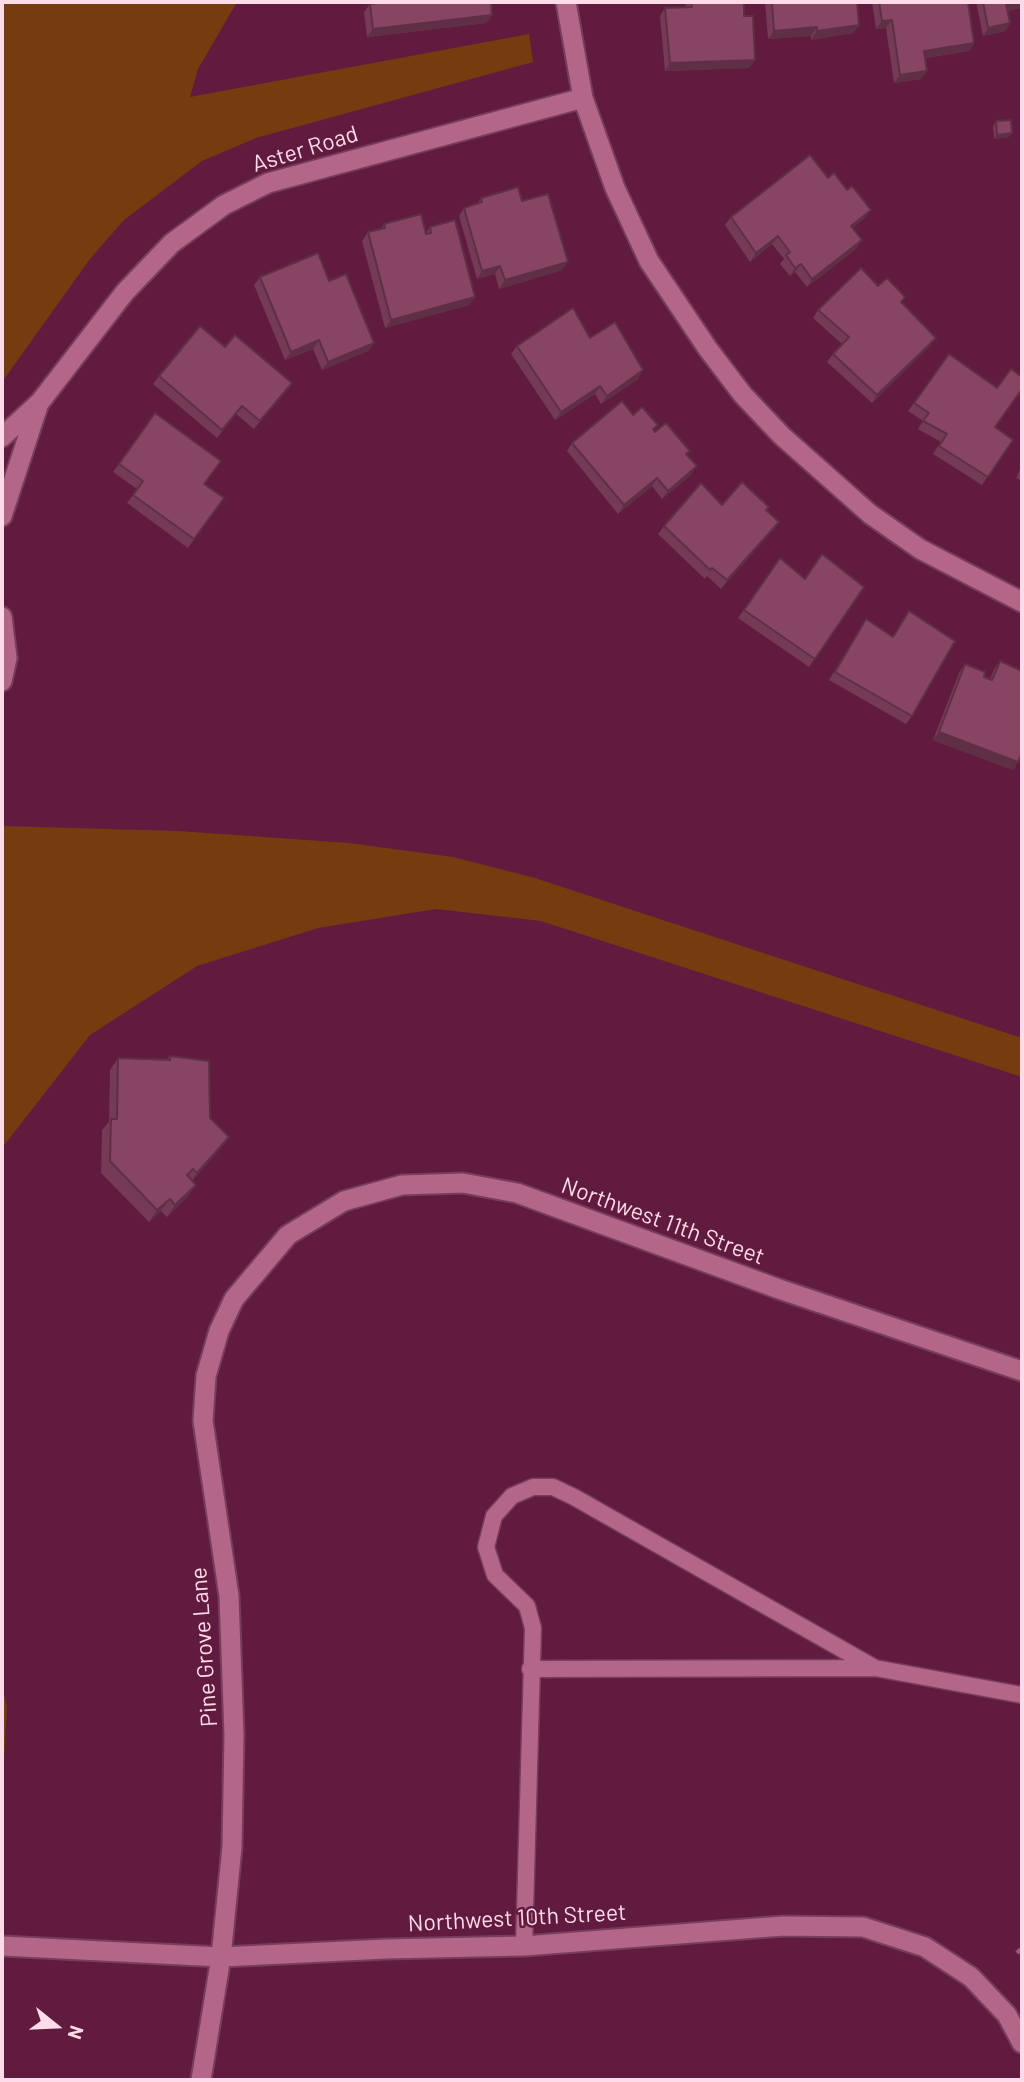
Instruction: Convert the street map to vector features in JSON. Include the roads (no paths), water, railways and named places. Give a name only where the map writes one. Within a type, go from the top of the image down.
[{"type":"street","points":[[566,2],[583,98],[615,188],[649,261],[674,302],[743,395],[807,460],[870,514],[920,549],[1022,603]]},
{"type":"street","name":"Aster Road","points":[[2,437],[40,402],[125,292],[172,243],[224,205],[268,183],[583,98]]},
{"type":"street","name":"Aster Road","points":[[2,516],[40,402]]},
{"type":"street","points":[[2,617],[7,658],[2,681]]},
{"type":"street","name":"Northwest 11th Street","points":[[288,1234],[344,1201],[402,1185],[477,1186],[517,1193],[766,1284],[1022,1371]]},
{"type":"street","name":"Pine Grove Lane","points":[[201,2080],[221,1957],[232,1847],[234,1735],[229,1596],[203,1421],[206,1377],[219,1331],[234,1299],[288,1234]]},
{"type":"street","name":"Northwest 10th Street","points":[[2,1946],[221,1957],[524,1946],[783,1926],[863,1927],[925,1947],[971,1977],[1007,2015],[1022,2043]]},
{"type":"lane","points":[[524,1946],[533,1628],[527,1606],[495,1575],[486,1547],[494,1516],[512,1496],[533,1486],[553,1487],[875,1668]]},
{"type":"lane","points":[[530,1669],[875,1668],[1022,1695]]}]
